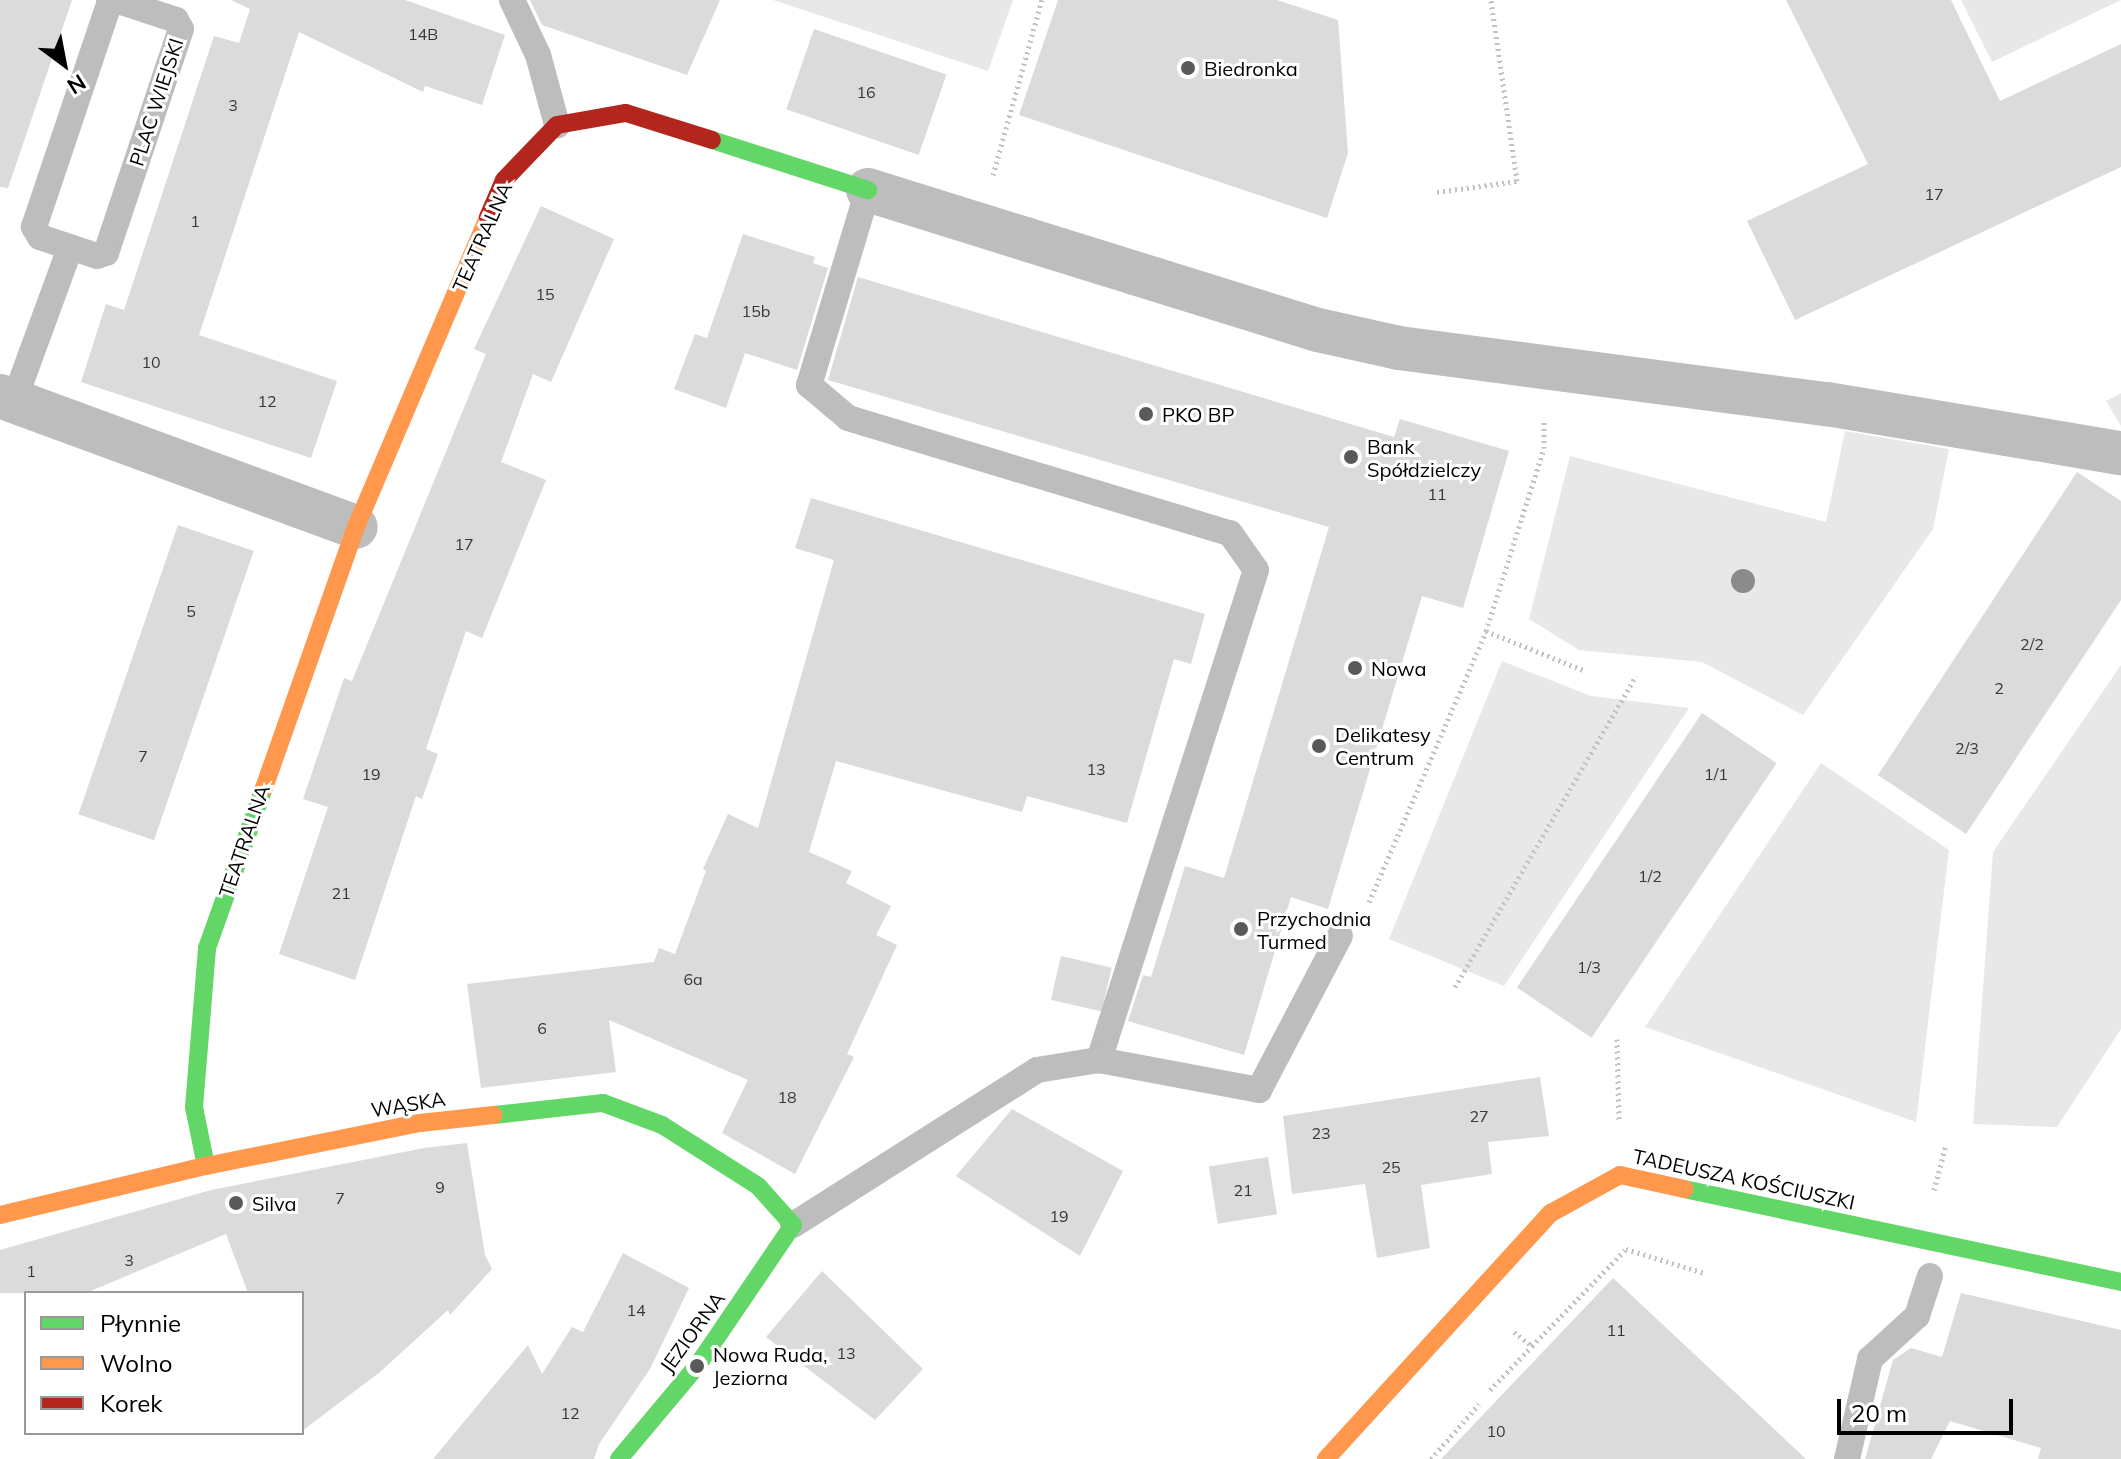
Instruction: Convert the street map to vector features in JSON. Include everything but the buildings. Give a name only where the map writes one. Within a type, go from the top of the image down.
[{"type":"street","points":[[557,125],[626,113],[1318,330],[1399,348],[1827,404],[2121,453]]},
{"type":"street","name":"TEATRALNA","points":[[206,1166],[194,1107],[207,948],[356,527],[504,180],[557,125]]},
{"type":"street","points":[[7,398],[356,527]]},
{"type":"street","name":"WĄSKA","points":[[0,1215],[206,1166],[420,1123],[603,1103],[662,1125],[758,1186],[793,1225]]},
{"type":"street","name":"TADEUSZA KOŚCIUSZKI","points":[[1326,1459],[1551,1213],[1620,1175],[2121,1282]]},
{"type":"street","name":"JEZIORNA","points":[[619,1459],[697,1366],[793,1225]]},
{"type":"lane","points":[[512,0],[538,55],[557,125]]},
{"type":"lane","name":"PLAC WIEJSKI","points":[[118,1],[176,20],[181,29],[106,253],[97,256],[70,248],[40,237],[34,227],[109,4],[118,1]]},
{"type":"lane","points":[[868,190],[809,385],[848,418],[1230,533],[1256,570],[1099,1060]]},
{"type":"lane","points":[[7,398],[70,248]]},
{"type":"lane","points":[[793,1225],[1037,1070],[1099,1060],[1259,1090],[1340,936]]},
{"type":"lane","points":[[1847,1459],[1870,1359],[1917,1316],[1930,1276]]},
{"type":"path","points":[[990,184],[1042,0]]},
{"type":"path","points":[[1437,192],[1517,181],[1491,0]]},
{"type":"path","points":[[1375,888],[1486,631],[1544,448]]},
{"type":"path","points":[[1486,631],[1583,670]]},
{"type":"path","points":[[1455,987],[1636,676]]},
{"type":"path","points":[[1617,1039],[1620,1175]]},
{"type":"path","points":[[1490,1390],[1626,1249],[1704,1273]]},
{"type":"path","points":[[1506,1326],[1532,1346]]},
{"type":"path","points":[[1431,1459],[1479,1404]]},
{"type":"shaded area","points":[[773,0],[1013,0],[988,71]]},
{"type":"shaded area","points":[[1961,0],[2121,0],[1992,62]]},
{"type":"shaded area","points":[[2121,393],[2121,426],[2106,401]]},
{"type":"shaded area","points":[[1845,431],[1949,449],[1933,529],[1803,715],[1702,662],[1579,650],[1529,619],[1570,456],[1826,522]]},
{"type":"shaded area","points":[[1502,661],[1591,696],[1689,708],[1504,986],[1389,939]]},
{"type":"shaded area","points":[[2121,665],[2121,1029],[2057,1127],[1973,1124],[1993,852]]},
{"type":"shaded area","points":[[1821,763],[1949,850],[1916,1122],[1645,1027]]},
{"type":"traffic: fast","points":[[712,140],[868,190]]},
{"type":"traffic: fast","points":[[206,1166],[194,1107],[207,948],[264,788]]},
{"type":"traffic: fast","points":[[494,1115],[603,1103],[662,1125],[758,1186],[793,1225],[697,1366],[619,1459]]},
{"type":"traffic: fast","points":[[1684,1189],[2121,1282]]},
{"type":"traffic: slow","points":[[264,788],[356,527],[488,217]]},
{"type":"traffic: slow","points":[[0,1215],[206,1166],[420,1123],[494,1115]]},
{"type":"traffic: slow","points":[[1326,1459],[1551,1213],[1620,1175],[1684,1189]]},
{"type":"traffic: jam","points":[[488,217],[504,180],[557,125],[626,113],[712,140]]},
{"type":"place","name":"Biedronka","points":[[1188,68]]},
{"type":"place","name":"PKO BP","points":[[1146,414]]},
{"type":"place","name":"Bank Spółdzielczy","points":[[1351,457]]},
{"type":"place","name":"Nowa","points":[[1355,668]]},
{"type":"place","name":"Delikatesy Centrum","points":[[1319,746]]},
{"type":"place","name":"Przychodnia Turmed","points":[[1241,929]]},
{"type":"place","name":"Silva","points":[[236,1203]]},
{"type":"place","name":"Nowa Ruda, Jeziorna","points":[[697,1366]]}]
